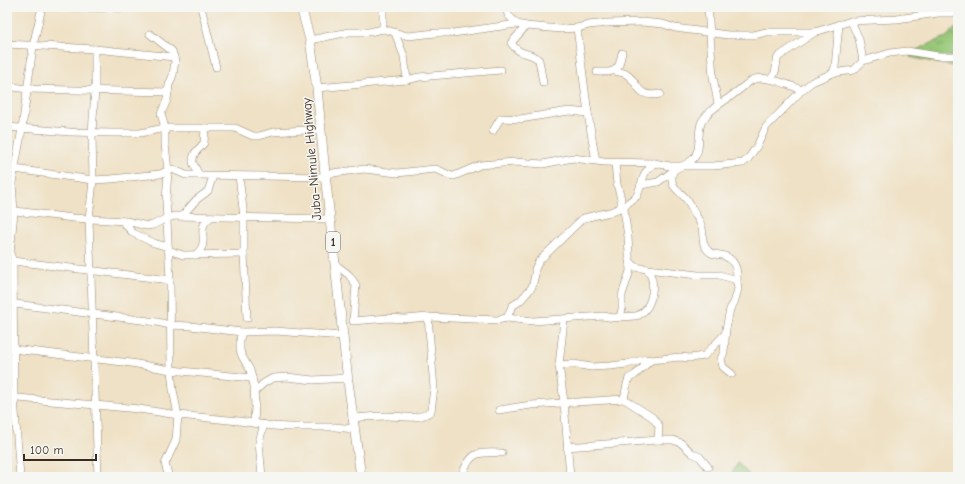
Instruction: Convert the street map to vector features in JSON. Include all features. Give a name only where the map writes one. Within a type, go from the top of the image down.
[{"type":"main road","name":"Juba–Nimule Highway","points":[[301,7],[310,40],[318,88],[325,175],[352,418],[361,477]]},
{"type":"street","points":[[20,477],[11,398],[13,349],[10,303],[10,211],[12,183],[22,129],[33,46],[42,7]]},
{"type":"street","points":[[46,7],[138,8]]},
{"type":"street","points":[[201,7],[216,67]]},
{"type":"street","points":[[383,7],[384,29]]},
{"type":"street","points":[[506,7],[508,15],[516,24]]},
{"type":"street","points":[[708,7],[712,77],[718,104]]},
{"type":"street","points":[[770,79],[776,70],[778,57],[815,32],[851,21],[897,20],[938,13],[958,13]]},
{"type":"street","points":[[851,21],[859,39],[863,61]]},
{"type":"street","points":[[310,40],[348,32],[369,32],[384,29],[408,36],[453,33],[516,24],[561,29],[578,28],[607,23],[642,22],[663,24],[675,28],[728,34],[754,35],[766,32],[815,32]]},
{"type":"street","points":[[833,73],[835,67],[839,24]]},
{"type":"street","points":[[526,26],[511,43],[517,51],[536,57],[539,60],[543,83]]},
{"type":"street","points":[[578,28],[588,113],[596,160]]},
{"type":"street","points":[[395,33],[404,56],[407,80]]},
{"type":"street","points":[[150,34],[172,51],[174,57],[174,70],[169,85],[167,100],[161,114],[165,128],[168,171],[166,201],[170,280],[171,370],[178,415],[176,440],[165,464],[169,477]]},
{"type":"street","points":[[7,44],[95,48],[174,57]]},
{"type":"street","points":[[95,48],[95,90],[92,133],[93,180],[89,219],[98,477]]},
{"type":"street","points":[[7,168],[93,180],[160,174],[172,169],[186,174],[239,176],[325,175],[364,170],[396,173],[438,169],[451,176],[454,176],[480,165],[515,162],[543,164],[573,158],[630,163],[654,163],[670,166],[713,166],[745,162],[758,146],[766,127],[802,90],[812,82],[833,73],[854,70],[863,61],[890,53],[907,51],[938,56],[958,56]]},
{"type":"street","points":[[614,71],[619,65],[622,53]]},
{"type":"street","points":[[318,88],[407,80],[419,76],[501,70]]},
{"type":"street","points":[[597,72],[614,71],[626,75],[640,90],[646,94],[653,96],[660,94]]},
{"type":"street","points":[[641,185],[658,182],[673,170],[693,160],[699,144],[703,120],[718,104],[757,78],[770,79],[802,90]]},
{"type":"street","points":[[7,86],[27,89],[168,92]]},
{"type":"street","points":[[493,131],[502,118],[520,119],[569,111],[588,113]]},
{"type":"street","points":[[7,127],[92,133],[140,133],[165,128],[236,128],[253,136],[273,132],[321,129]]},
{"type":"street","points":[[199,175],[192,158],[204,143],[205,128]]},
{"type":"street","points":[[615,162],[617,184],[623,207],[628,237],[630,274],[622,295],[622,309],[620,317]]},
{"type":"street","points":[[630,163],[645,173]]},
{"type":"street","points":[[507,318],[512,306],[520,301],[532,287],[535,269],[539,261],[584,218],[610,212],[623,207],[637,196],[645,173],[654,163]]},
{"type":"street","points":[[673,170],[671,179],[672,184],[686,198],[700,223],[703,231],[703,242],[705,248],[712,254],[725,256],[738,270],[738,289],[734,303],[730,309],[725,334],[724,352],[721,359],[723,368],[732,374]]},
{"type":"street","points":[[182,216],[196,200],[208,191],[213,176]]},
{"type":"street","points":[[239,176],[244,217],[247,318]]},
{"type":"street","points":[[10,211],[122,221],[147,226],[167,218],[182,216],[330,219]]},
{"type":"street","points":[[195,255],[201,251],[203,224],[205,220],[211,217]]},
{"type":"street","points":[[122,221],[133,233],[183,255],[244,254]]},
{"type":"street","points":[[10,256],[91,270],[170,280]]},
{"type":"street","points":[[629,260],[635,267],[698,275],[719,275],[734,279],[737,282]]},
{"type":"street","points":[[335,264],[349,275],[356,285],[353,321],[428,317],[497,320],[507,318],[533,321],[564,320],[603,316],[614,318],[637,316],[644,312],[653,290],[654,282],[647,269]]},
{"type":"street","points":[[10,303],[157,322],[170,326],[190,326],[242,332],[275,331],[343,336]]},
{"type":"street","points":[[352,418],[387,416],[417,417],[426,415],[431,411],[434,388],[428,317]]},
{"type":"street","points":[[564,320],[559,365],[564,402],[570,477]]},
{"type":"street","points":[[242,332],[240,339],[240,350],[250,370],[255,391],[254,422]]},
{"type":"street","points":[[559,365],[574,364],[591,367],[610,366],[646,359],[651,360],[680,357],[690,358],[704,356],[725,334]]},
{"type":"street","points":[[13,349],[94,358],[171,370],[252,378]]},
{"type":"street","points":[[624,399],[627,384],[630,378],[635,376],[651,360]]},
{"type":"street","points":[[255,391],[264,383],[273,378],[287,376],[313,380],[348,378]]},
{"type":"street","points":[[11,398],[139,409],[178,415],[254,422],[288,427],[335,427],[354,429]]},
{"type":"street","points":[[499,410],[564,402],[624,399],[652,417],[659,426],[658,440]]},
{"type":"street","points":[[262,477],[259,442],[264,424]]},
{"type":"street","points":[[567,447],[673,440],[681,442],[692,453],[700,457],[708,467]]},
{"type":"street","points":[[463,472],[472,456],[477,454],[502,453]]},
{"type":"green space","points":[[958,26],[958,67],[910,57],[914,51],[946,37]]},
{"type":"green space","points":[[738,463],[751,477],[730,477]]}]
